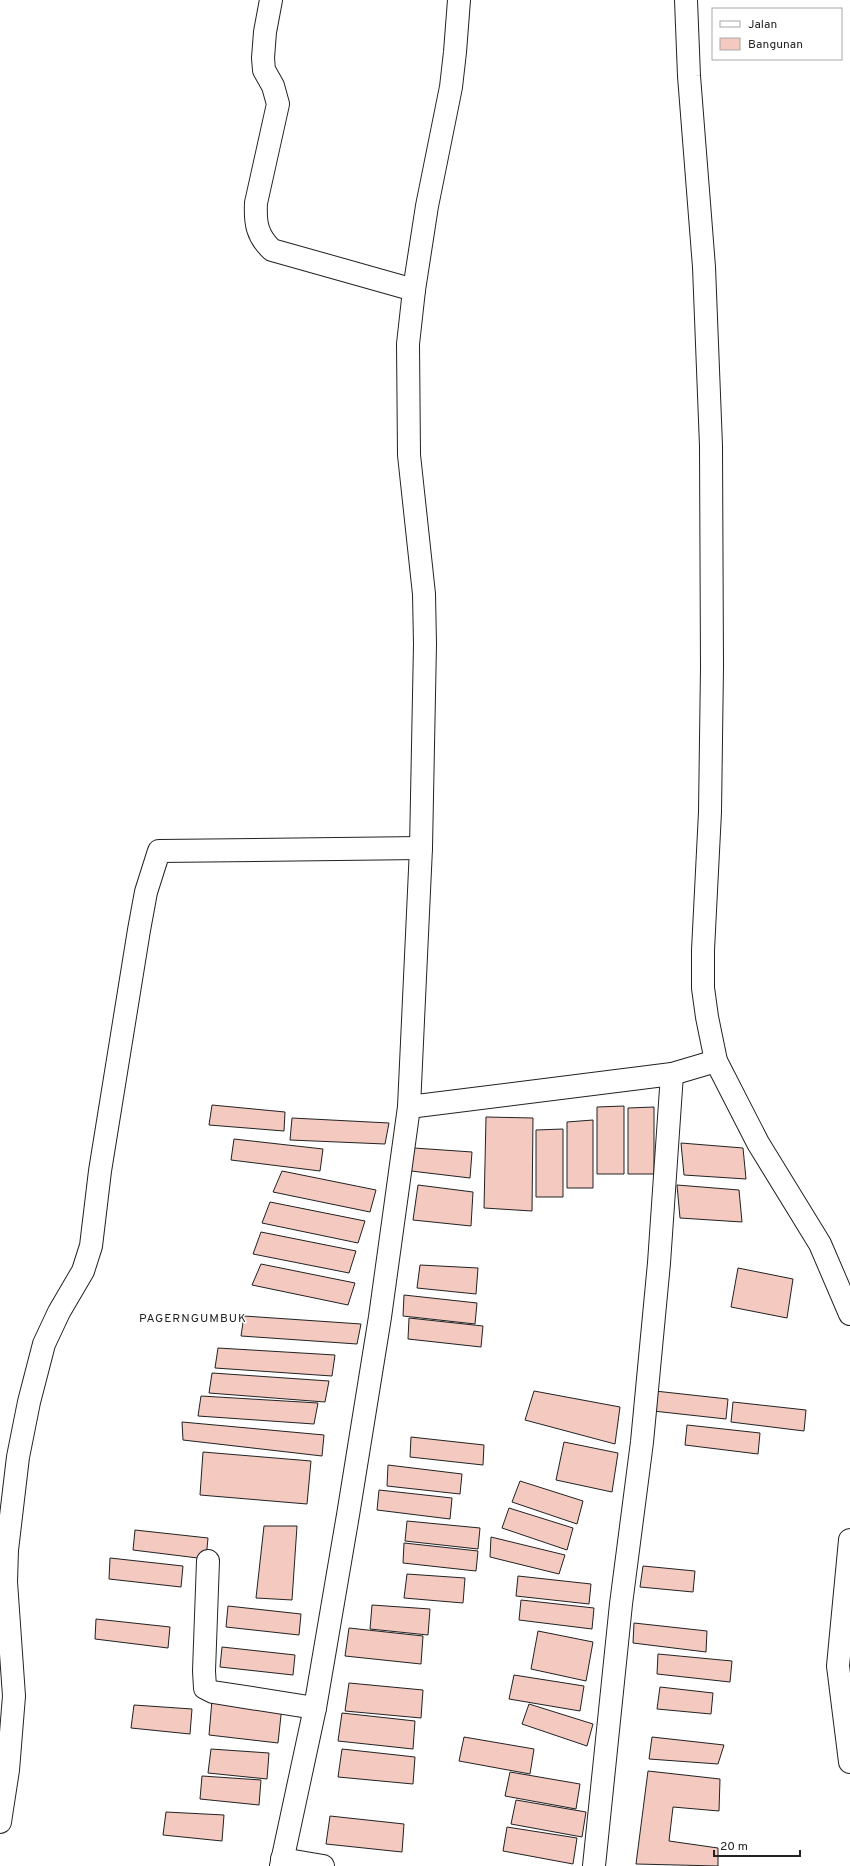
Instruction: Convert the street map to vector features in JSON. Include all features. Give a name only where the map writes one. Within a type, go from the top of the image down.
[{"type":"street","points":[[271,0],[265,32],[263,58],[264,70],[273,86],[278,104],[256,203],[255,219],[257,231],[264,242],[272,250],[414,290]]},
{"type":"street","points":[[323,1866],[281,1862],[315,1708],[380,1317],[409,1106],[421,848],[425,644],[424,594],[409,455],[408,344],[414,290],[436,155],[451,87],[459,0]]},
{"type":"street","points":[[686,0],[689,76],[704,267],[711,446],[712,690],[710,812],[703,950],[703,988],[716,1061],[758,1143],[820,1244],[850,1314]]},
{"type":"street","points":[[0,1822],[8,1770],[14,1696],[6,1582],[7,1550],[18,1457],[29,1402],[44,1344],[59,1312],[83,1271],[91,1246],[103,1155],[139,930],[146,892],[159,851],[421,848]]},
{"type":"street","points":[[409,1106],[672,1074],[716,1061]]},
{"type":"street","points":[[594,1866],[621,1604],[642,1442],[659,1263],[672,1074]]},
{"type":"street","points":[[850,1540],[838,1666],[850,1762]]},
{"type":"street","points":[[208,1561],[204,1671],[205,1688],[213,1692],[315,1708]]},
{"type":"building","points":[[212,1105],[285,1112],[284,1131],[209,1125]]},
{"type":"building","points":[[624,1106],[624,1174],[597,1174],[597,1107]]},
{"type":"building","points":[[654,1107],[654,1174],[628,1174],[628,1108]]},
{"type":"building","points":[[486,1117],[533,1118],[532,1211],[484,1208]]},
{"type":"building","points":[[292,1118],[389,1123],[385,1144],[290,1140]]},
{"type":"building","points":[[593,1120],[593,1188],[567,1188],[567,1122]]},
{"type":"building","points":[[563,1129],[563,1197],[536,1197],[536,1130]]},
{"type":"building","points":[[234,1139],[323,1149],[320,1171],[231,1160]]},
{"type":"building","points":[[681,1143],[743,1148],[746,1179],[684,1175]]},
{"type":"building","points":[[414,1148],[472,1152],[470,1178],[411,1171]]},
{"type":"building","points":[[282,1171],[376,1190],[370,1212],[273,1192]]},
{"type":"building","points":[[418,1185],[473,1192],[471,1226],[413,1220]]},
{"type":"building","points":[[677,1185],[739,1190],[742,1222],[680,1218]]},
{"type":"building","points":[[270,1202],[365,1221],[358,1243],[262,1223]]},
{"type":"building","points":[[261,1232],[356,1251],[349,1273],[253,1254]]},
{"type":"building","points":[[261,1264],[355,1283],[348,1305],[252,1285]]},
{"type":"building","points":[[420,1265],[478,1268],[476,1294],[417,1288]]},
{"type":"building","points":[[738,1268],[793,1279],[787,1318],[731,1307]]},
{"type":"building","points":[[404,1295],[477,1303],[475,1324],[403,1316]]},
{"type":"building","points":[[244,1316],[361,1324],[357,1344],[241,1336]]},
{"type":"building","points":[[409,1318],[483,1326],[481,1347],[408,1339]]},
{"type":"building","points":[[218,1348],[335,1355],[332,1376],[215,1368]]},
{"type":"building","points":[[212,1373],[329,1381],[325,1402],[209,1393]]},
{"type":"building","points":[[534,1391],[620,1407],[615,1444],[525,1420]]},
{"type":"building","points":[[655,1391],[728,1399],[726,1419],[653,1411]]},
{"type":"building","points":[[201,1396],[318,1403],[314,1424],[198,1416]]},
{"type":"building","points":[[733,1402],[806,1410],[804,1431],[731,1422]]},
{"type":"building","points":[[182,1422],[324,1435],[322,1456],[183,1440]]},
{"type":"building","points":[[687,1425],[760,1433],[758,1454],[685,1445]]},
{"type":"building","points":[[411,1437],[484,1445],[483,1465],[410,1457]]},
{"type":"building","points":[[564,1442],[618,1453],[612,1492],[556,1480]]},
{"type":"building","points":[[203,1452],[311,1461],[307,1504],[200,1495]]},
{"type":"building","points":[[388,1465],[462,1474],[460,1494],[387,1486]]},
{"type":"building","points":[[520,1481],[583,1501],[577,1524],[512,1502]]},
{"type":"building","points":[[379,1490],[452,1498],[450,1519],[377,1510]]},
{"type":"building","points":[[509,1508],[573,1528],[567,1550],[502,1528]]},
{"type":"building","points":[[407,1521],[480,1528],[478,1549],[405,1541]]},
{"type":"building","points":[[264,1526],[297,1526],[292,1600],[256,1598]]},
{"type":"building","points":[[135,1530],[208,1538],[206,1559],[133,1550]]},
{"type":"building","points":[[491,1537],[565,1555],[559,1574],[490,1557]]},
{"type":"building","points":[[404,1543],[478,1551],[476,1571],[403,1563]]},
{"type":"building","points":[[110,1558],[183,1566],[181,1587],[109,1579]]},
{"type":"building","points":[[643,1566],[695,1571],[693,1592],[640,1587]]},
{"type":"building","points":[[407,1574],[465,1578],[463,1603],[404,1598]]},
{"type":"building","points":[[518,1576],[591,1584],[589,1604],[516,1596]]},
{"type":"building","points":[[521,1600],[594,1608],[592,1629],[519,1620]]},
{"type":"building","points":[[372,1605],[430,1609],[428,1635],[370,1629]]},
{"type":"building","points":[[228,1606],[301,1614],[299,1635],[226,1627]]},
{"type":"building","points":[[96,1619],[170,1627],[168,1648],[95,1639]]},
{"type":"building","points":[[634,1623],[707,1631],[706,1652],[633,1643]]},
{"type":"building","points":[[349,1628],[423,1636],[421,1664],[345,1656]]},
{"type":"building","points":[[538,1631],[593,1642],[586,1681],[531,1669]]},
{"type":"building","points":[[222,1647],[295,1655],[293,1675],[220,1667]]},
{"type":"building","points":[[658,1654],[732,1661],[730,1682],[657,1674]]},
{"type":"building","points":[[514,1675],[584,1686],[580,1711],[509,1699]]},
{"type":"building","points":[[349,1683],[423,1690],[421,1718],[345,1711]]},
{"type":"building","points":[[660,1687],[713,1693],[711,1714],[657,1709]]},
{"type":"building","points":[[212,1700],[282,1706],[278,1743],[209,1735]]},
{"type":"building","points":[[529,1704],[593,1724],[587,1746],[522,1724]]},
{"type":"building","points":[[134,1705],[192,1709],[190,1734],[131,1728]]},
{"type":"building","points":[[342,1713],[415,1721],[413,1749],[338,1741]]},
{"type":"building","points":[[464,1737],[534,1749],[530,1774],[459,1761]]},
{"type":"building","points":[[652,1737],[724,1745],[718,1764],[649,1759]]},
{"type":"building","points":[[211,1749],[269,1753],[267,1779],[208,1773]]},
{"type":"building","points":[[342,1749],[415,1757],[413,1784],[338,1777]]},
{"type":"building","points":[[648,1771],[720,1779],[719,1811],[673,1807],[669,1841],[718,1848],[718,1866],[636,1864]]},
{"type":"building","points":[[510,1772],[580,1784],[576,1809],[505,1796]]},
{"type":"building","points":[[202,1776],[261,1780],[259,1805],[200,1799]]},
{"type":"building","points":[[516,1800],[586,1812],[582,1837],[511,1824]]},
{"type":"building","points":[[166,1812],[224,1815],[222,1841],[163,1835]]},
{"type":"building","points":[[330,1816],[404,1824],[402,1852],[326,1844]]},
{"type":"building","points":[[507,1827],[577,1838],[573,1864],[503,1851]]},
{"type":"district","name":"PAGERNGUMBUK","points":[[193,1319]]}]
